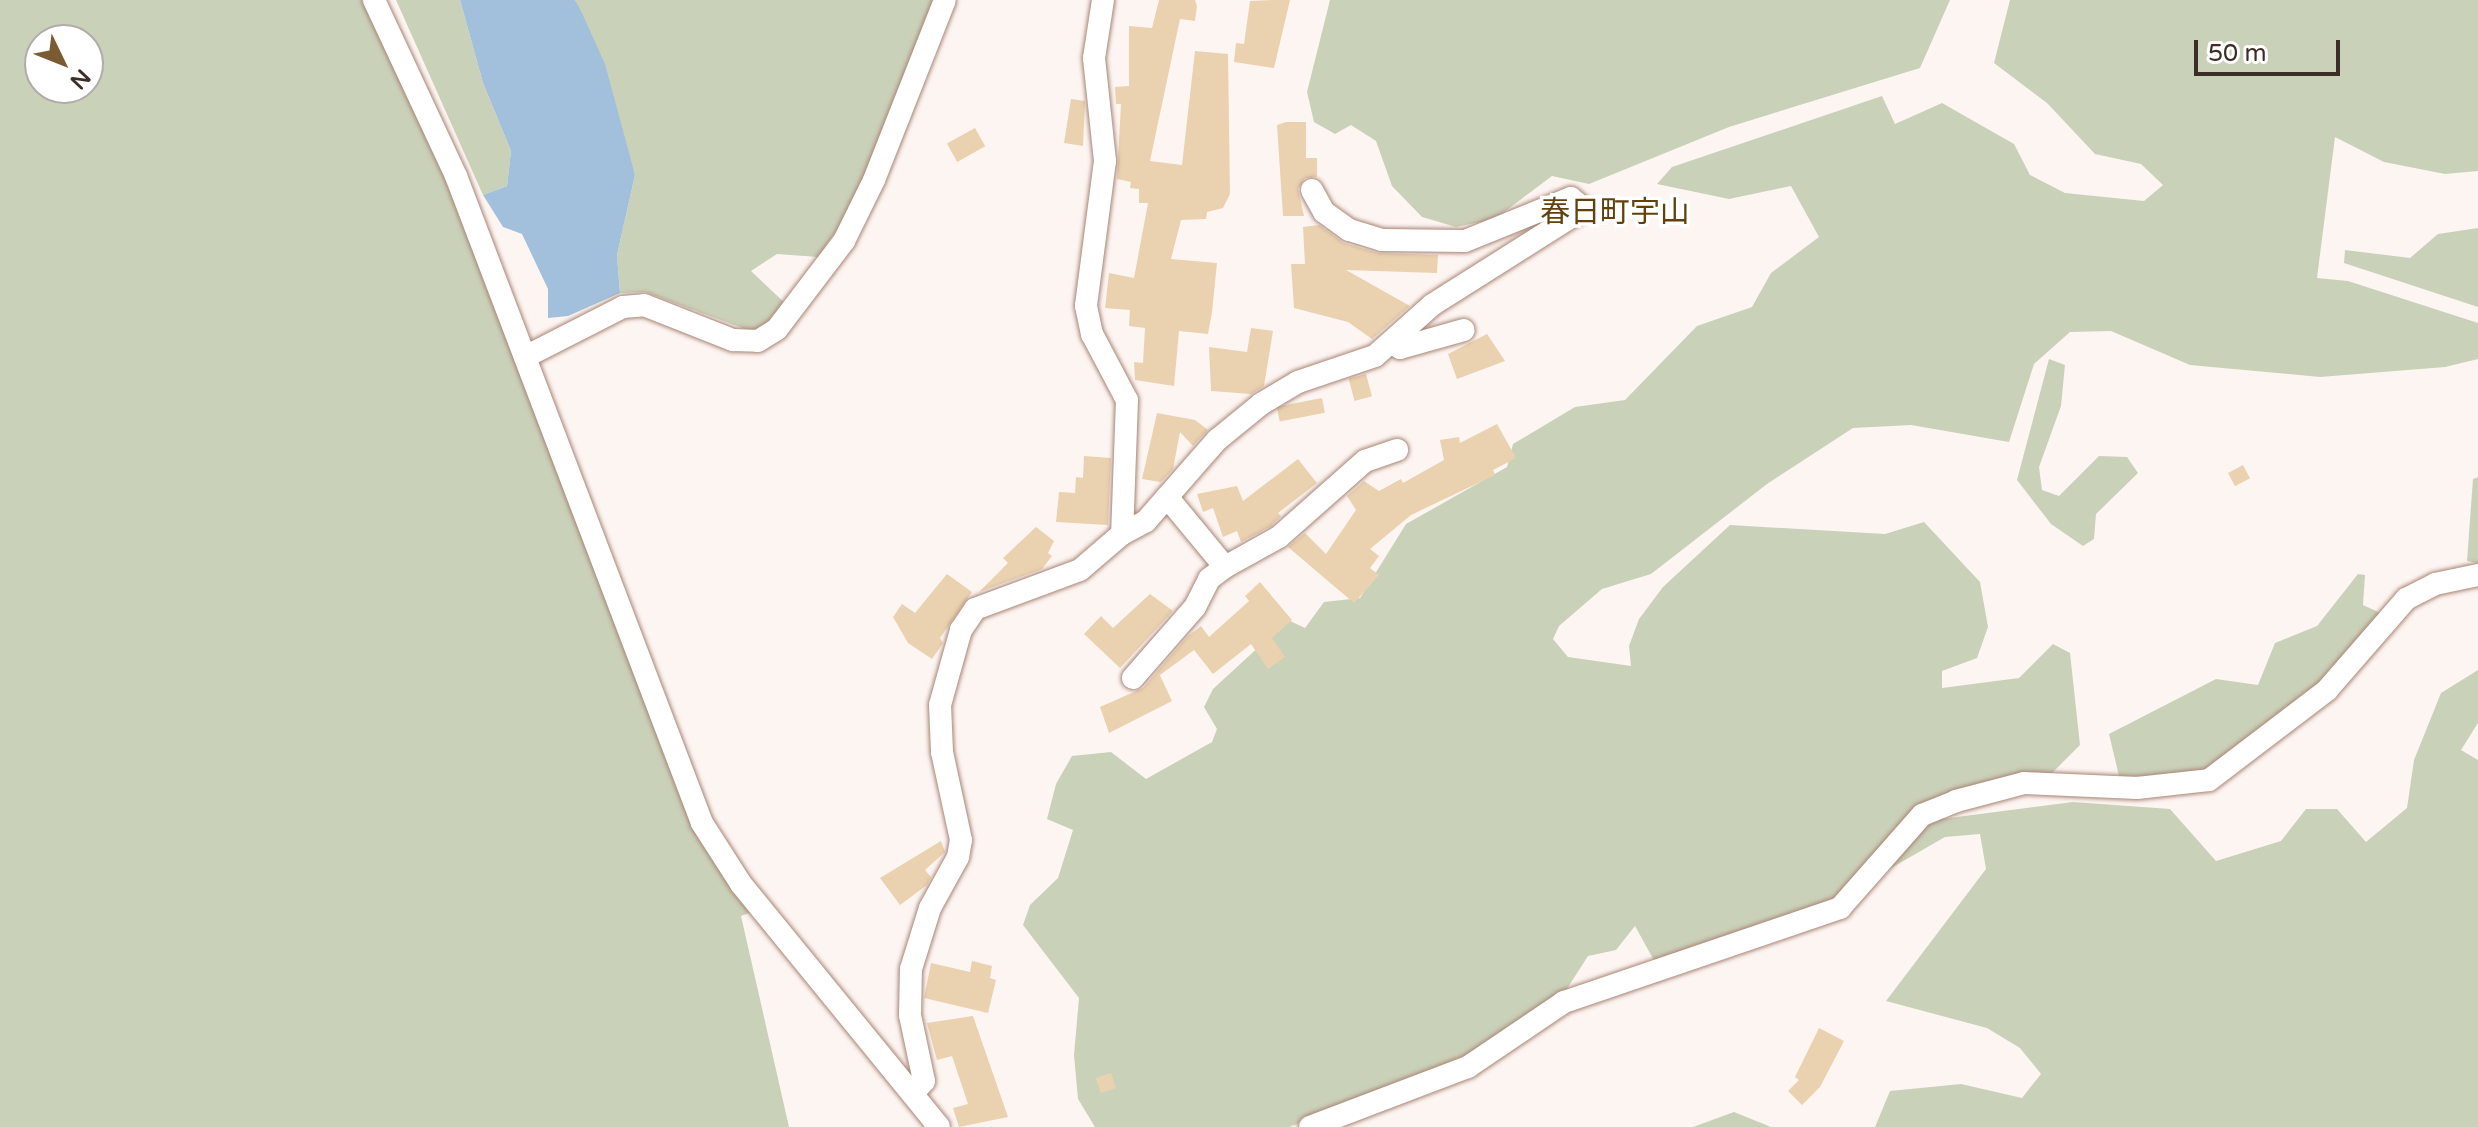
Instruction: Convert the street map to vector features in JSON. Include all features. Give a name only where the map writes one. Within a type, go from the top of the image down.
[{"type":"street","points":[[374,0],[456,176],[702,823],[741,884],[939,1127]]},
{"type":"street","points":[[525,357],[634,306],[644,305],[733,340],[758,341],[777,329],[844,241],[874,180],[945,0]]},
{"type":"street","points":[[1103,0],[1094,58],[1105,161],[1086,306],[1092,334],[1127,400],[1122,534]]},
{"type":"street","points":[[913,1093],[924,1081],[910,1015],[911,969],[930,908],[958,857],[961,840],[942,752],[940,705],[961,630],[975,609],[1080,570],[1122,534],[1146,521],[1217,440],[1261,404],[1298,382],[1375,356],[1432,305],[1584,209],[1571,198],[1465,241],[1382,240],[1349,230],[1324,212],[1312,190]]},
{"type":"street","points":[[1396,340],[1400,348],[1464,330]]},
{"type":"street","points":[[1133,678],[1195,607],[1209,579],[1279,537],[1365,461],[1397,450]]},
{"type":"street","points":[[1167,497],[1225,567]]},
{"type":"street","points":[[1310,1127],[1468,1067],[1564,1002],[1840,908],[1922,815],[1956,801],[2024,783],[2137,788],[2209,780],[2327,690],[2406,599],[2435,584],[2478,575]]},
{"type":"green space","points":[[0,0],[362,0],[449,180],[509,344],[752,912],[741,916],[789,1127],[0,1127]]},
{"type":"green space","points":[[396,0],[460,0],[483,83],[511,151],[507,186],[483,195]]},
{"type":"green space","points":[[575,0],[939,0],[865,183],[843,221],[818,257],[777,254],[751,271],[788,306],[767,327],[748,330],[645,292],[620,293],[617,255],[635,175]]},
{"type":"green space","points":[[1330,0],[1950,0],[1920,68],[1729,127],[1589,184],[1552,176],[1495,219],[1456,227],[1422,217],[1392,186],[1376,141],[1351,125],[1335,134],[1314,122],[1307,92]]},
{"type":"green space","points":[[2010,0],[2478,0],[2478,171],[2445,174],[2384,162],[2335,137],[2317,278],[2348,281],[2478,323],[2478,359],[2445,367],[2320,377],[2190,365],[2111,331],[2070,332],[2034,364],[2009,442],[1911,425],[1853,428],[1767,484],[1651,574],[1602,589],[1559,626],[1553,639],[1568,657],[1631,666],[1629,646],[1639,619],[1663,587],[1730,525],[1885,534],[1924,522],[1980,582],[1988,627],[1977,658],[1942,671],[1942,688],[2019,678],[2053,644],[2070,653],[2080,745],[2051,774],[1937,803],[1840,902],[1656,964],[1635,926],[1616,950],[1588,956],[1563,995],[1462,1063],[1289,1127],[1095,1127],[1078,1099],[1074,1055],[1079,998],[1023,925],[1030,905],[1058,878],[1073,830],[1047,819],[1056,784],[1072,756],[1111,752],[1146,779],[1212,742],[1217,729],[1204,707],[1213,689],[1288,620],[1305,628],[1324,602],[1360,598],[1406,524],[1507,467],[1513,444],[1575,407],[1625,400],[1697,326],[1752,307],[1771,273],[1819,237],[1791,186],[1729,199],[1657,184],[1672,167],[1882,96],[1895,124],[1942,103],[2014,144],[2030,175],[2065,193],[2144,201],[2163,185],[2141,164],[2095,154],[2047,103],[1994,63]]},
{"type":"green space","points":[[2478,228],[2478,307],[2344,263],[2345,250],[2410,258],[2438,234]]},
{"type":"green space","points":[[2049,359],[2065,365],[2061,406],[2039,467],[2042,490],[2059,496],[2099,456],[2127,457],[2138,473],[2096,514],[2094,539],[2083,546],[2051,524],[2017,480]]},
{"type":"green space","points":[[2478,477],[2478,563],[2467,561],[2473,479]]},
{"type":"green space","points":[[2358,574],[2365,575],[2363,605],[2387,616],[2325,687],[2209,776],[2119,776],[2109,734],[2216,679],[2258,685],[2275,643],[2317,626]]},
{"type":"green space","points":[[2478,670],[2478,723],[2461,750],[2478,760],[2478,1127],[1875,1127],[1890,1091],[1961,1084],[2022,1098],[2041,1074],[2020,1048],[1987,1028],[1886,1001],[1986,869],[1980,834],[1945,837],[1872,879],[1926,821],[2073,802],[2170,809],[2216,861],[2281,841],[2306,809],[2337,809],[2366,842],[2407,808],[2414,760],[2441,693]]},
{"type":"green space","points":[[1734,1112],[1771,1127],[1693,1127]]},
{"type":"water","points":[[460,0],[575,0],[605,64],[635,175],[617,255],[620,293],[568,316],[548,318],[548,289],[522,234],[503,227],[483,195],[507,186],[511,151],[483,83]]},
{"type":"building","points":[[1159,0],[1195,0],[1197,6],[1195,21],[1180,19],[1150,161],[1182,165],[1195,51],[1228,54],[1230,194],[1223,208],[1207,212],[1206,219],[1181,220],[1171,259],[1217,263],[1212,312],[1208,334],[1179,331],[1174,386],[1135,380],[1134,362],[1143,363],[1145,328],[1129,326],[1130,310],[1105,308],[1109,273],[1134,278],[1148,203],[1139,203],[1139,189],[1130,188],[1131,182],[1117,179],[1121,104],[1116,104],[1115,87],[1129,86],[1129,26],[1152,28]]},
{"type":"building","points":[[1290,0],[1274,68],[1234,62],[1236,43],[1244,44],[1250,1]]},
{"type":"building","points":[[1071,99],[1085,101],[1083,146],[1064,143]]},
{"type":"building","points":[[1306,122],[1306,158],[1317,158],[1317,177],[1305,178],[1298,189],[1304,216],[1283,216],[1277,125]]},
{"type":"building","points":[[975,128],[985,146],[957,162],[947,144]]},
{"type":"building","points":[[1319,225],[1344,243],[1378,253],[1438,255],[1437,273],[1346,270],[1410,306],[1372,339],[1348,322],[1294,308],[1291,264],[1305,264],[1303,227]]},
{"type":"building","points":[[1251,328],[1273,331],[1264,386],[1251,394],[1211,391],[1209,347],[1247,352]]},
{"type":"building","points":[[1487,334],[1505,361],[1457,379],[1448,354]]},
{"type":"building","points":[[1366,374],[1372,396],[1355,401],[1349,379]]},
{"type":"building","points":[[1322,398],[1325,413],[1280,422],[1277,407]]},
{"type":"building","points":[[1157,413],[1195,420],[1208,430],[1193,446],[1180,432],[1173,469],[1161,482],[1142,479]]},
{"type":"building","points":[[1497,424],[1516,458],[1493,470],[1495,475],[1411,515],[1370,549],[1379,556],[1370,568],[1379,575],[1354,603],[1288,547],[1305,533],[1326,554],[1356,510],[1347,496],[1364,481],[1379,491],[1401,479],[1403,483],[1444,460],[1440,440],[1459,437],[1460,443]]},
{"type":"building","points":[[1084,456],[1111,458],[1108,525],[1056,522],[1059,492],[1075,493],[1076,477],[1083,478]]},
{"type":"building","points":[[1298,459],[1317,483],[1278,513],[1281,516],[1271,526],[1241,542],[1237,531],[1223,537],[1213,508],[1203,512],[1197,494],[1237,486],[1243,501]]},
{"type":"building","points":[[2243,465],[2250,478],[2235,486],[2228,473]]},
{"type":"building","points":[[1036,527],[1054,541],[1048,553],[1052,556],[1042,569],[979,592],[1008,563],[1003,558]]},
{"type":"building","points":[[947,574],[972,592],[940,638],[943,643],[932,659],[908,643],[893,617],[902,604],[915,613]]},
{"type":"building","points":[[1260,582],[1292,620],[1272,638],[1285,657],[1268,669],[1251,644],[1213,674],[1194,650],[1160,675],[1158,671],[1172,701],[1109,733],[1100,707],[1143,688],[1187,637],[1201,626],[1209,637],[1249,601],[1245,596]]},
{"type":"building","points":[[1150,594],[1173,611],[1120,668],[1084,634],[1101,616],[1113,628]]},
{"type":"building","points":[[941,841],[945,852],[925,870],[931,877],[927,885],[900,905],[880,878]]},
{"type":"building","points":[[972,961],[992,966],[990,978],[996,980],[988,1013],[924,998],[931,963],[970,972]]},
{"type":"building","points":[[973,1016],[1008,1117],[959,1127],[953,1108],[968,1104],[952,1056],[937,1060],[927,1023]]},
{"type":"building","points":[[1819,1028],[1844,1041],[1820,1087],[1802,1105],[1788,1091],[1799,1080],[1795,1077]]},
{"type":"building","points":[[1111,1073],[1116,1088],[1101,1093],[1096,1078]]},
{"type":"district","name":"春日町宇山","points":[[1615,213]]}]
